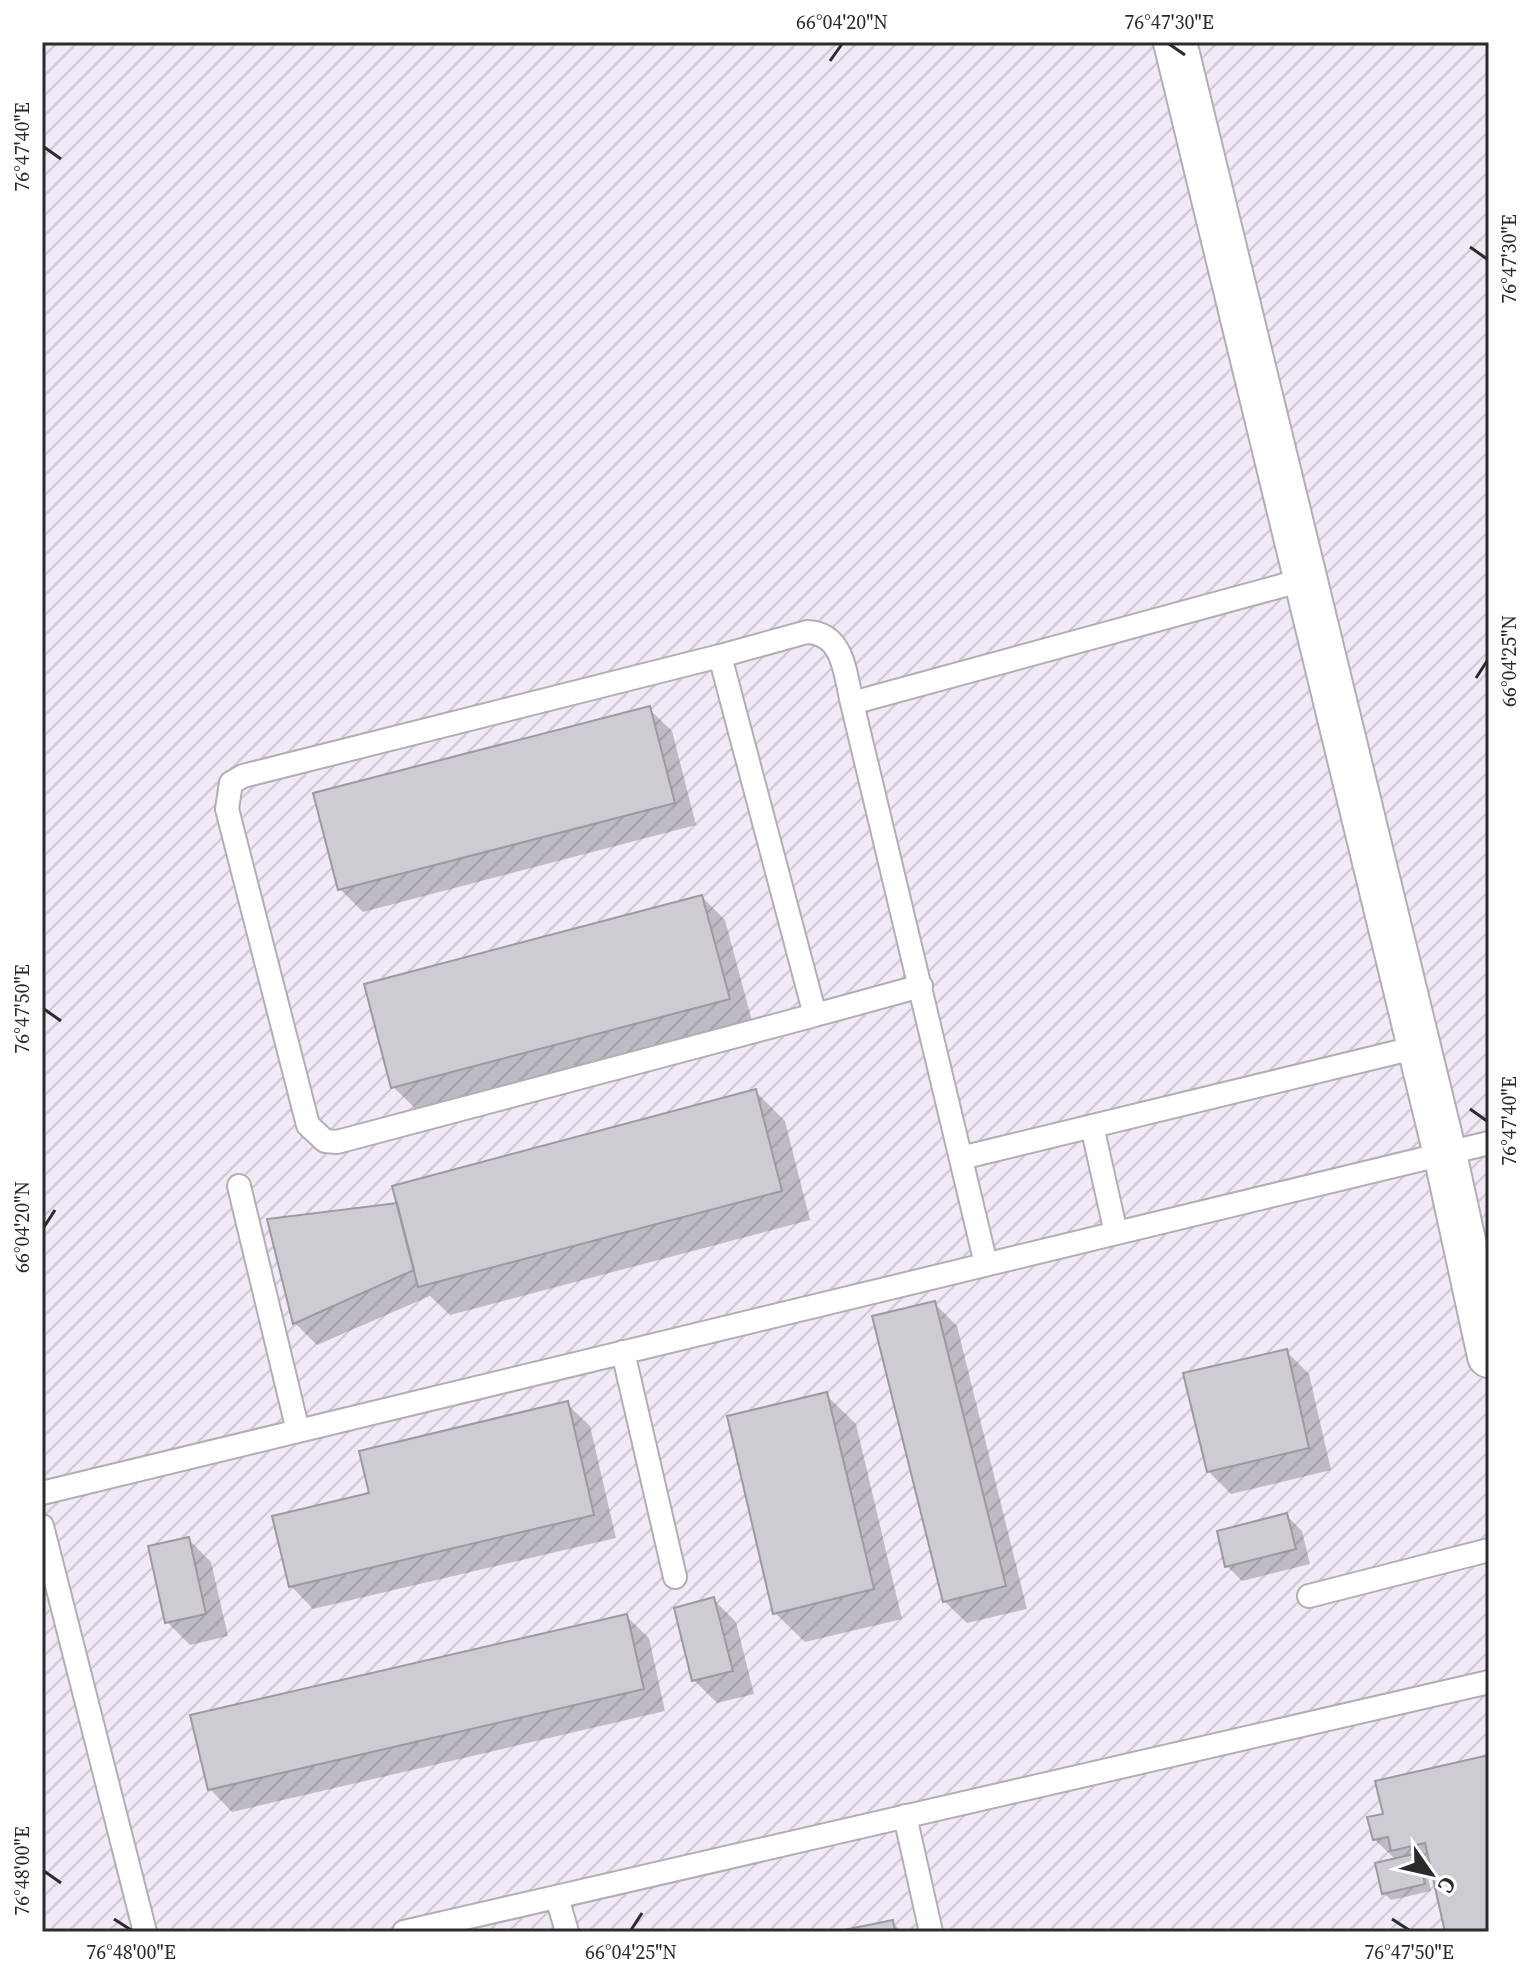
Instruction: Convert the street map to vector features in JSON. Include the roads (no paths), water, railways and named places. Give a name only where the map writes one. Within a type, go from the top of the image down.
[{"type":"street","points":[[1175,42],[1303,580],[1445,1154],[1489,1356]]},
{"type":"lane","points":[[852,703],[1303,580]]},
{"type":"lane","points":[[921,986],[337,1142],[325,1141],[308,1125],[227,809],[231,783],[243,776],[807,632],[821,632],[833,640],[839,651],[921,986],[986,1264]]},
{"type":"lane","points":[[720,656],[815,1015]]},
{"type":"lane","points":[[961,1158],[1418,1047]]},
{"type":"lane","points":[[1092,1126],[1116,1233]]},
{"type":"lane","points":[[42,1493],[1489,1143]]},
{"type":"lane","points":[[239,1186],[298,1431]]},
{"type":"lane","points":[[623,1352],[675,1577]]},
{"type":"lane","points":[[42,1526],[145,1932]]},
{"type":"lane","points":[[1309,1596],[1489,1550]]},
{"type":"lane","points":[[404,1932],[1489,1682]]},
{"type":"lane","points":[[905,1816],[931,1932]]},
{"type":"lane","points":[[557,1897],[567,1932]]}]
